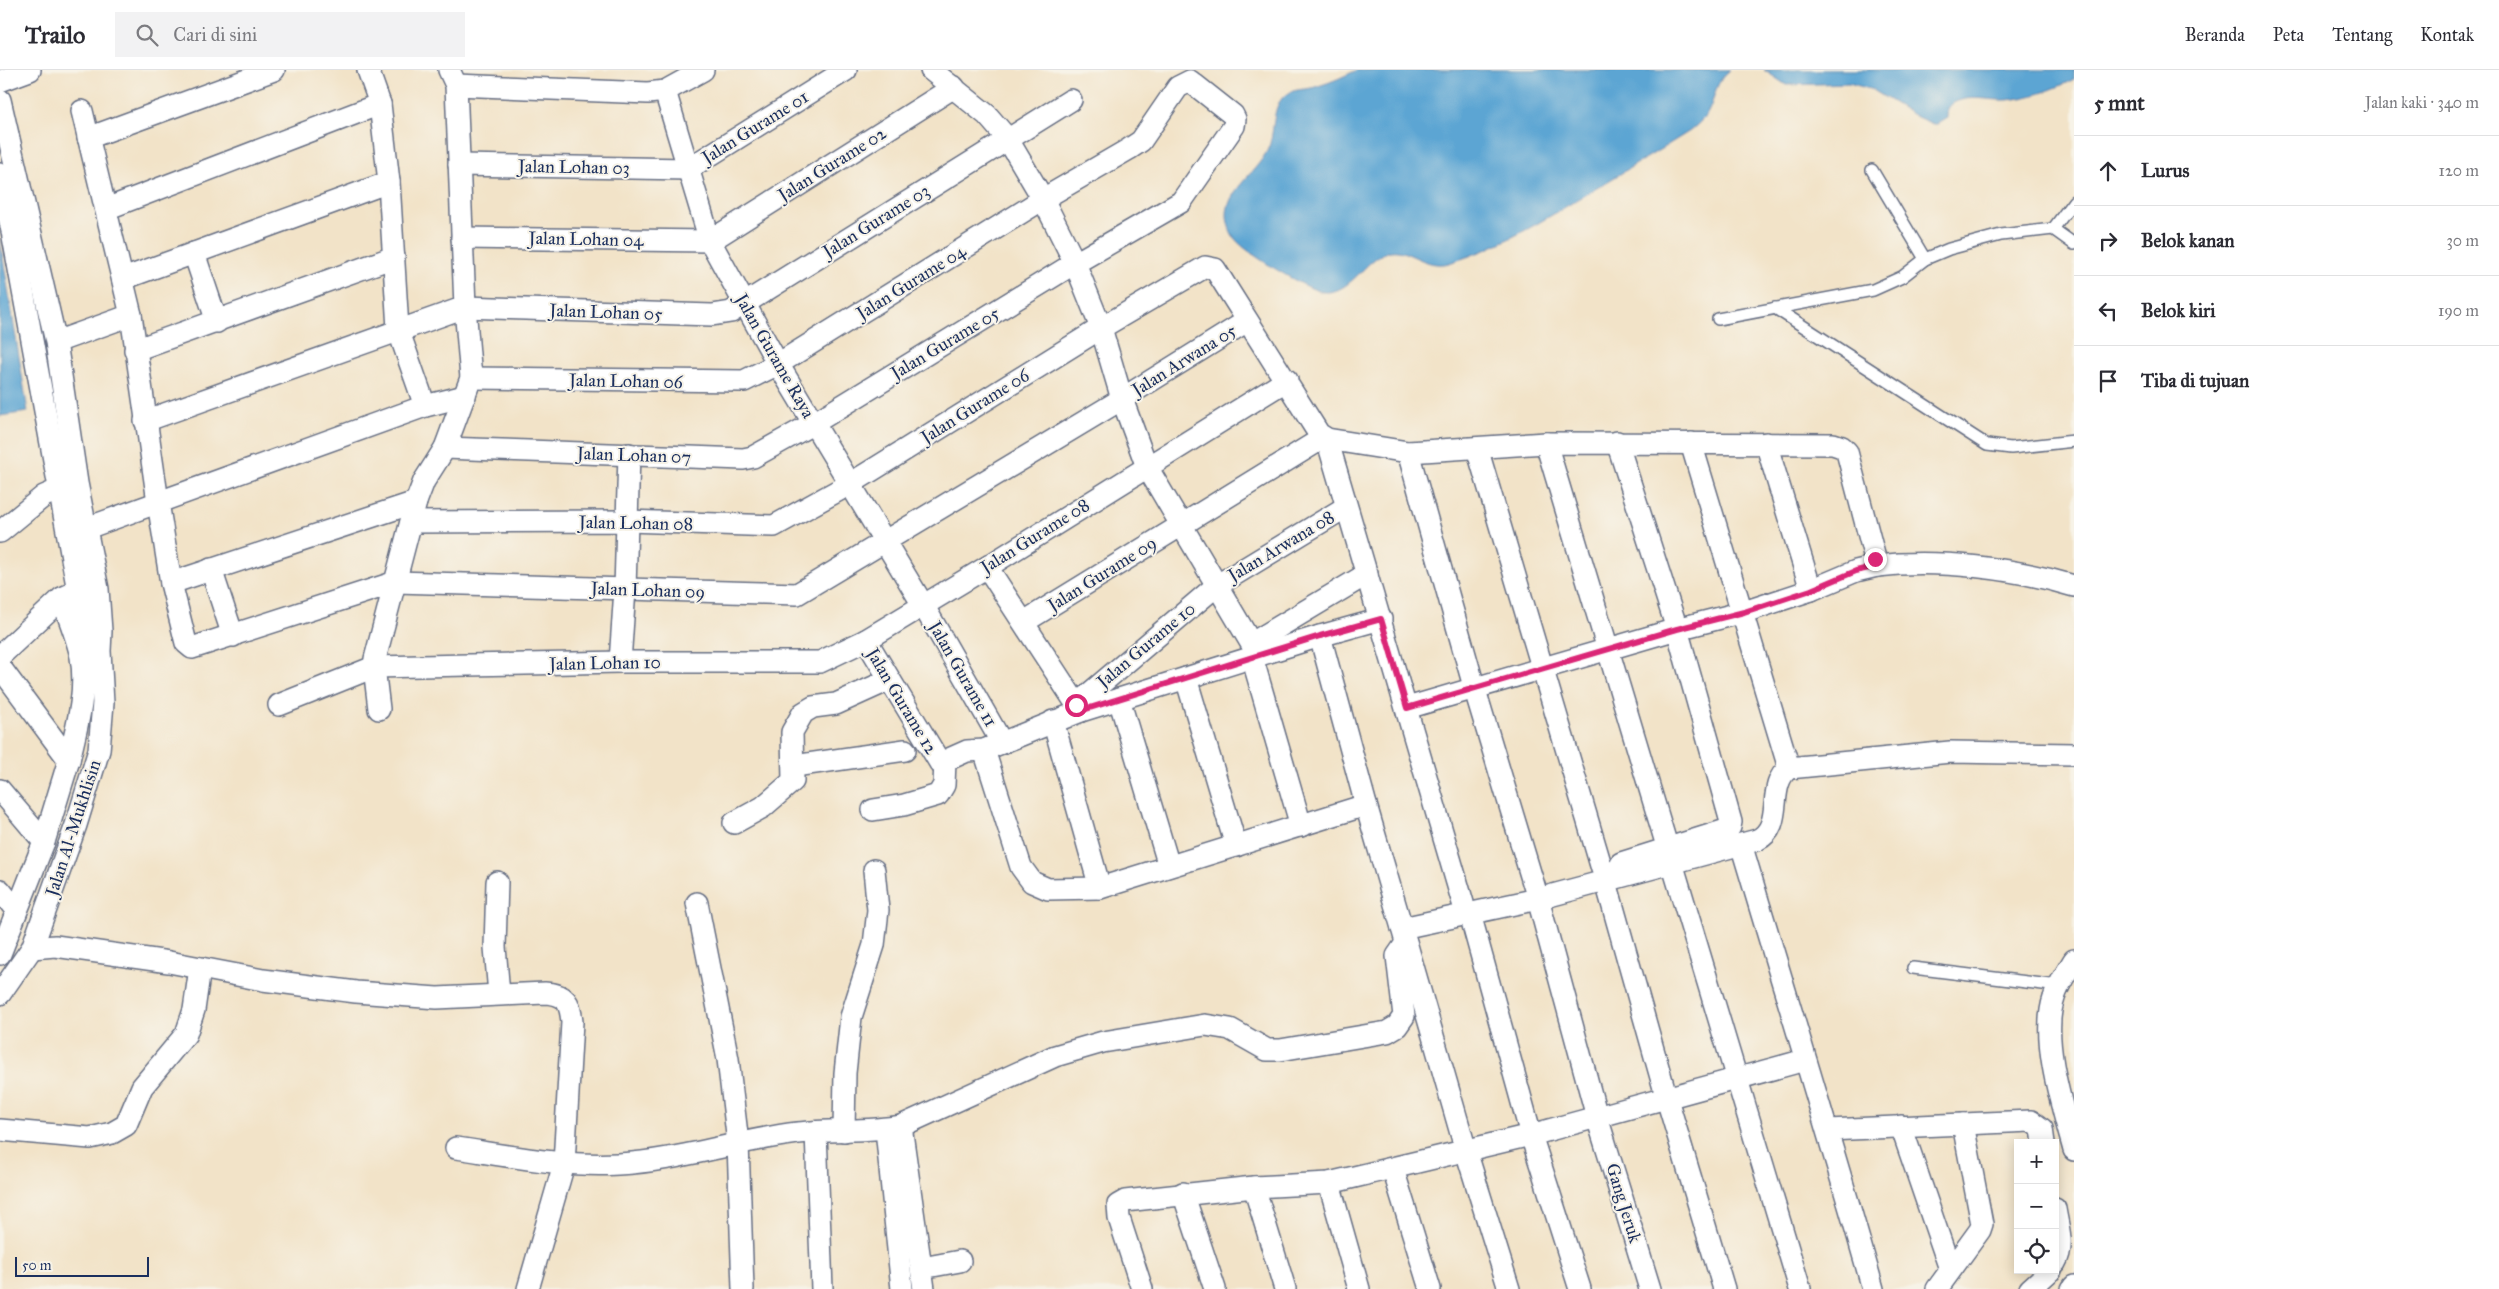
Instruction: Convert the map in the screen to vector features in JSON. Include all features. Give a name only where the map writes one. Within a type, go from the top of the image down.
[{"type":"street","points":[[0,81],[30,70]]},
{"type":"street","points":[[88,138],[274,70]]},
{"type":"street","points":[[368,70],[380,104],[389,182],[398,329],[425,406]]},
{"type":"street","points":[[379,709],[374,668],[396,582],[404,540],[424,481],[444,448],[468,387],[459,165],[452,78],[648,93],[664,91],[703,70]]},
{"type":"street","name":"Jalan Gurame 01","points":[[688,169],[846,70]]},
{"type":"street","points":[[931,70],[987,115],[1007,138],[1043,199],[1076,263],[1101,328],[1122,400],[1147,467],[1254,652],[1301,826]]},
{"type":"street","name":"Jalan Gurame 04","points":[[778,364],[1043,199],[1141,141],[1178,87],[1184,83],[1190,82],[1235,119],[1234,126],[1181,202],[1076,263]]},
{"type":"street","name":"Jalan Gurame 02","points":[[710,241],[954,87]]},
{"type":"street","name":"Jalan Gurame Raya","points":[[664,91],[710,241],[778,364],[923,604]]},
{"type":"street","points":[[0,100],[68,486],[87,528],[79,593],[0,656]]},
{"type":"street","name":"Jalan Gurame 03","points":[[744,304],[1007,138],[1071,100]]},
{"type":"street","points":[[106,209],[380,104]]},
{"type":"street","points":[[82,111],[132,315],[145,421],[171,583],[189,647],[194,649],[396,582]]},
{"type":"street","name":"Jalan Lohan 03","points":[[459,165],[688,169]]},
{"type":"street","points":[[0,174],[22,230],[56,342],[79,593],[83,674],[81,711],[69,760],[44,842],[0,954]]},
{"type":"street","points":[[123,279],[389,182]]},
{"type":"street","name":"Jalan Lohan 04","points":[[462,238],[710,241]]},
{"type":"street","points":[[194,253],[217,322]]},
{"type":"street","points":[[135,350],[394,257]]},
{"type":"street","name":"Jalan Gurame 05","points":[[814,423],[1076,263]]},
{"type":"street","name":"Jalan Gurame 06","points":[[850,484],[1101,328],[1205,267],[1215,270],[1325,439],[1381,619],[1531,1135],[1580,1289]]},
{"type":"street","name":"Jalan Lohan 05","points":[[465,307],[712,315],[731,312],[744,304]]},
{"type":"street","points":[[145,421],[398,329],[465,307]]},
{"type":"street","points":[[56,342],[132,315]]},
{"type":"street","name":"Jalan Arwana 05","points":[[885,541],[1122,400],[1247,321]]},
{"type":"street","name":"Jalan Lohan 06","points":[[87,528],[425,406],[468,387],[732,382],[744,381],[778,364]]},
{"type":"street","name":"Jalan Gurame 08","points":[[923,604],[986,567],[1287,380]]},
{"type":"street","name":"Jalan Lohan 07","points":[[444,448],[743,459],[753,457],[814,423]]},
{"type":"street","points":[[1325,439],[1408,452],[1546,443],[1833,444],[1842,447],[1847,452],[1877,566]]},
{"type":"street","name":"Jalan Gurame 09","points":[[1024,622],[1180,525],[1325,439]]},
{"type":"street","points":[[1617,442],[1677,629],[1731,822],[1727,830],[1669,857]]},
{"type":"street","points":[[1546,443],[1800,1289]]},
{"type":"street","points":[[1691,443],[1744,612],[1789,768]]},
{"type":"street","points":[[1766,443],[1811,590]]},
{"type":"street","points":[[1476,448],[1544,668],[1667,1099],[1724,1289]]},
{"type":"street","name":"Gang Jeruk","points":[[1408,452],[1475,690],[1536,892],[1597,1117],[1650,1289]]},
{"type":"street","points":[[620,662],[630,454]]},
{"type":"street","name":"Jalan Lohan 08","points":[[171,583],[212,569],[413,512],[769,527],[850,484]]},
{"type":"street","points":[[0,532],[34,502],[68,486]]},
{"type":"street","name":"Jalan Arwana 08","points":[[1216,586],[1346,507]]},
{"type":"street","name":"Jalan Lohan 09","points":[[396,582],[797,594],[885,541]]},
{"type":"street","points":[[1407,708],[1475,690],[1677,629],[1744,612],[1811,590],[1856,571],[1877,566],[1919,562],[1975,567],[2048,579],[2074,586]]},
{"type":"street","points":[[986,567],[1024,622],[1078,708]]},
{"type":"street","points":[[212,569],[233,636]]},
{"type":"street","points":[[1254,652],[1367,574]]},
{"type":"street","name":"Jalan Gurame 10","points":[[1078,708],[1216,586]]},
{"type":"street","name":"Jalan Al-Mukhlisin","points":[[0,994],[32,948],[76,825],[98,750],[103,702],[100,651],[88,628],[79,593]]},
{"type":"street","name":"Jalan Lohan 10","points":[[278,705],[374,668],[620,662],[816,663],[866,640],[923,604]]},
{"type":"street","name":"Jalan Gurame 11","points":[[923,604],[993,747],[1021,867],[1028,877],[1042,887],[1048,889],[1100,888],[1366,805]]},
{"type":"street","points":[[873,810],[904,805],[938,795],[944,786],[942,762],[967,751],[993,747],[1078,708],[1119,699],[1186,678],[1254,652],[1381,619]]},
{"type":"street","points":[[1320,636],[1366,805],[1466,1151],[1509,1289]]},
{"type":"street","name":"Jalan Gurame 12","points":[[866,640],[889,680],[942,762]]},
{"type":"street","points":[[0,666],[69,760]]},
{"type":"street","points":[[1186,678],[1236,846]]},
{"type":"street","points":[[734,823],[763,807],[791,784],[794,777],[792,732],[804,713],[813,707],[836,704],[889,680]]},
{"type":"street","points":[[1119,699],[1169,866]]},
{"type":"street","points":[[1052,721],[1100,888]]},
{"type":"street","points":[[794,766],[905,750]]},
{"type":"street","points":[[1403,929],[1466,909],[1604,876],[1669,857],[1757,840],[1768,832],[1772,824],[1778,781],[1789,768],[1950,752],[2074,754]]},
{"type":"street","points":[[0,790],[44,842]]},
{"type":"street","points":[[1741,844],[1805,1060],[1828,1130],[1873,1289]]},
{"type":"street","points":[[844,1131],[845,1072],[851,1016],[874,945],[878,910],[874,870]]},
{"type":"street","points":[[497,882],[495,947],[499,994]]},
{"type":"street","points":[[0,890],[16,910]]},
{"type":"street","points":[[697,903],[728,1059],[738,1143],[743,1289]]},
{"type":"street","points":[[456,1148],[564,1164],[620,1164],[696,1153],[738,1143],[816,1132],[893,1127],[1038,1063],[1103,1042],[1205,1025],[1230,1029],[1267,1050],[1280,1050],[1387,1032],[1397,1026],[1404,1016],[1397,956],[1403,929]]},
{"type":"street","points":[[32,948],[55,946],[200,968],[264,980],[356,992],[437,998],[499,994],[557,994],[564,998],[569,1005],[572,1022],[564,1164],[528,1289]]},
{"type":"street","points":[[2074,960],[2059,986],[2050,1011],[2052,1055],[2074,1150]]},
{"type":"street","points":[[0,1130],[90,1138],[112,1133],[126,1124],[142,1087],[186,1034],[194,1010],[200,968]]},
{"type":"street","points":[[1142,1289],[1119,1218],[1118,1205],[1125,1201],[1184,1193],[1329,1183],[1531,1135],[1805,1060]]},
{"type":"street","points":[[1828,1130],[2031,1121],[2042,1129],[2043,1139]]},
{"type":"street","points":[[1937,1289],[1950,1269],[1975,1238],[1982,1224],[1963,1124]]},
{"type":"street","points":[[1901,1126],[1950,1269]]},
{"type":"street","points":[[893,1127],[922,1268],[924,1289]]},
{"type":"street","points":[[893,1127],[902,1289]]},
{"type":"street","points":[[816,1132],[822,1289]]},
{"type":"street","points":[[1393,1169],[1430,1289]]},
{"type":"street","points":[[1329,1183],[1359,1289]]},
{"type":"street","points":[[1254,1187],[1285,1289]]},
{"type":"street","points":[[1184,1193],[1215,1289]]},
{"type":"street","points":[[2059,1233],[2061,1245],[2059,1257]]},
{"type":"street","points":[[922,1268],[960,1261]]},
{"type":"street","points":[[2030,1289],[2051,1274]]},
{"type":"lane","points":[[1872,170],[1924,258]]},
{"type":"lane","points":[[2053,229],[2074,201]]},
{"type":"lane","points":[[1718,319],[1873,290],[1902,277],[1924,258],[2001,235],[2053,229],[2074,244]]},
{"type":"lane","points":[[1775,308],[1987,445],[2011,448],[2074,441]]},
{"type":"lane","points":[[1913,968],[2059,986]]},
{"type":"water","points":[[1357,70],[1730,70],[1720,81],[1707,114],[1690,131],[1519,234],[1485,250],[1449,263],[1431,263],[1401,252],[1387,252],[1371,262],[1342,288],[1324,292],[1291,278],[1242,246],[1230,229],[1227,211],[1235,192],[1258,165],[1267,151],[1276,109],[1283,97],[1295,90],[1323,84]]},
{"type":"water","points":[[1764,70],[2074,70],[2074,79],[2050,90],[2024,97],[2007,100],[1976,98],[1960,100],[1947,108],[1947,118],[1937,124],[1933,124],[1917,117],[1873,90],[1849,83],[1786,85]]},
{"type":"water","points":[[0,240],[28,412],[0,416]]},
{"type":"route","points":[[1076,705],[1080,711],[1320,636],[1381,619],[1407,708],[1475,690],[1677,629],[1744,612],[1811,590],[1856,571],[1877,566],[1875,559]]}]
